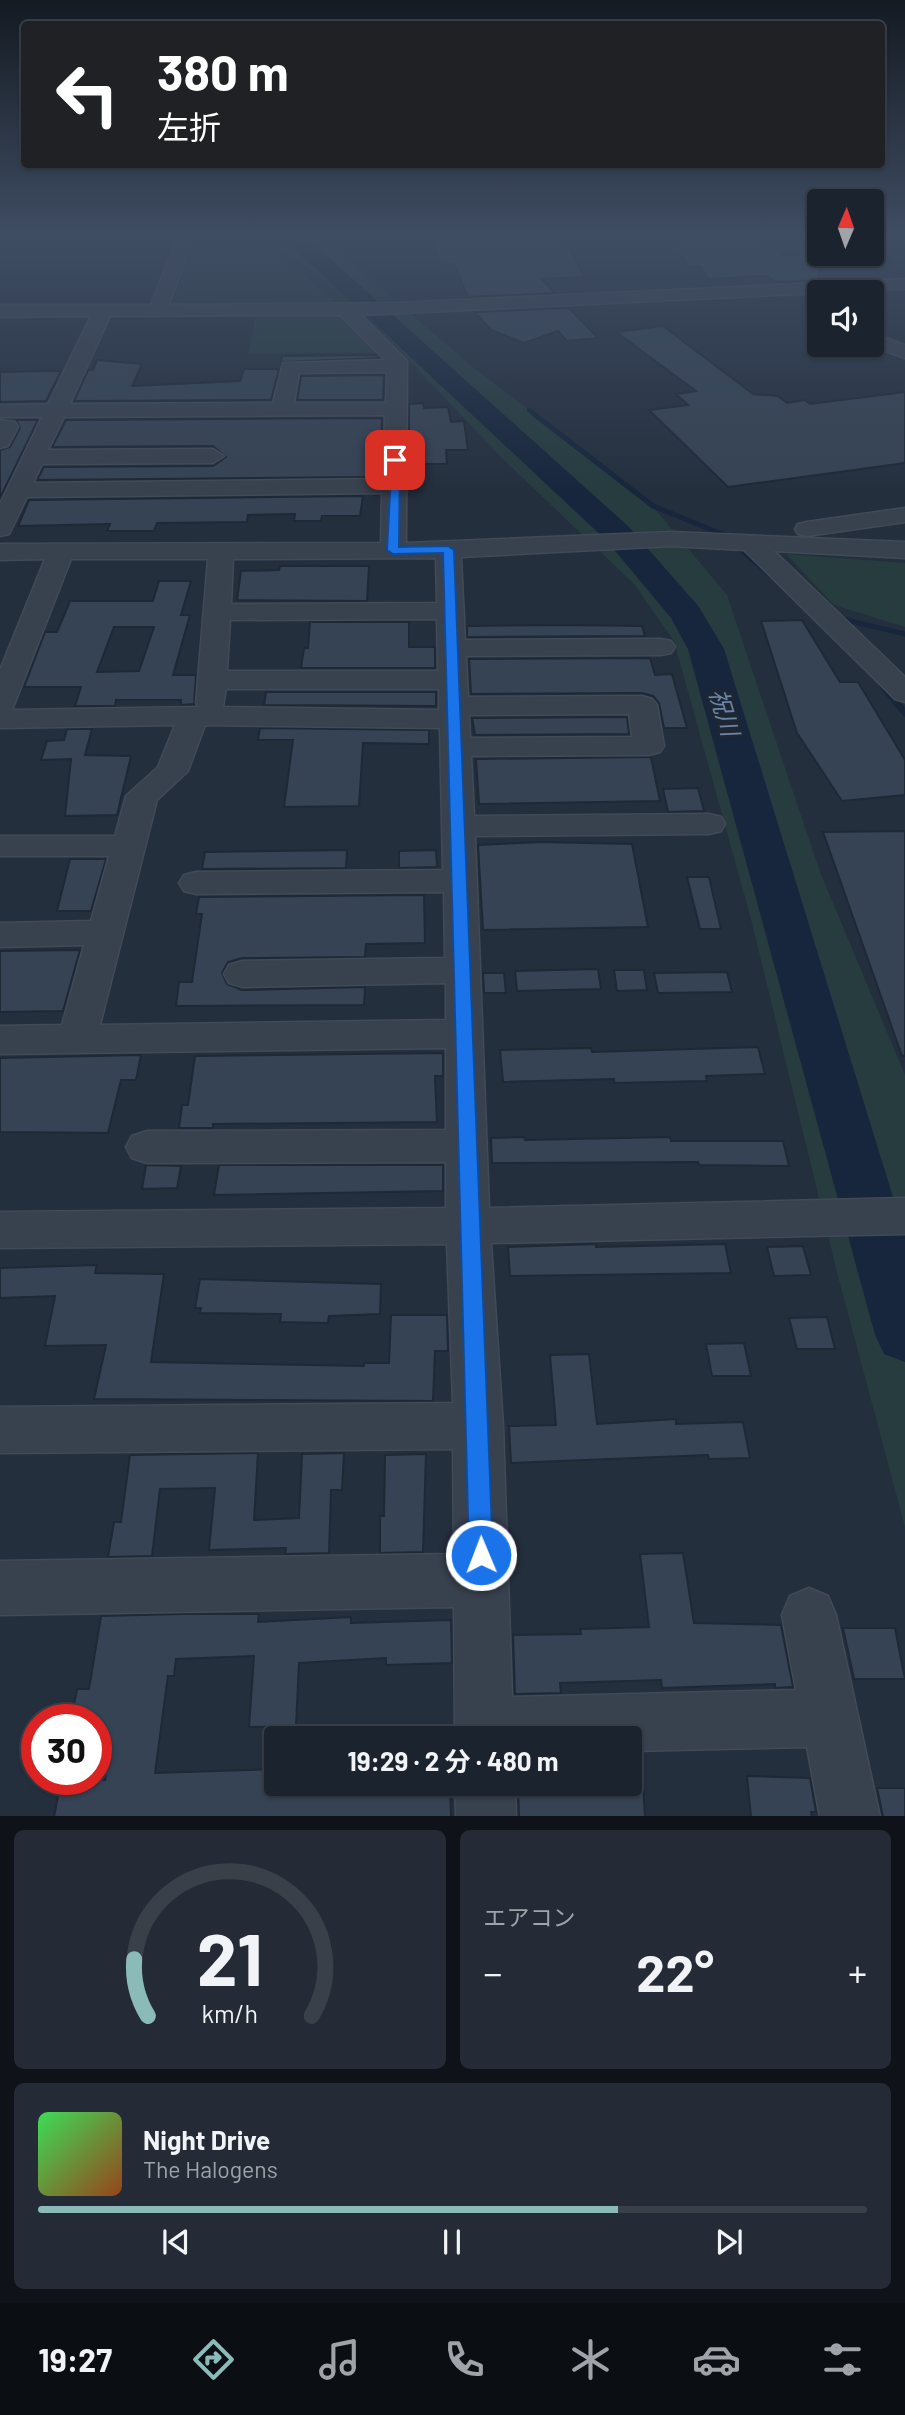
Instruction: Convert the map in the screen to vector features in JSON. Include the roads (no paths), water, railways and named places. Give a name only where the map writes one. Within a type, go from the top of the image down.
[{"type":"street","points":[[0,529],[11,494],[34,457],[97,323]]},
{"type":"street","points":[[360,323],[397,361],[393,550]]},
{"type":"street","points":[[884,327],[893,326]]},
{"type":"street","points":[[884,344],[905,352]]},
{"type":"street","points":[[282,409],[290,367],[397,366]]},
{"type":"street","points":[[0,411],[397,409]]},
{"type":"street","points":[[0,427],[7,427],[0,441]]},
{"type":"street","points":[[34,457],[212,456]]},
{"type":"street","points":[[11,494],[395,486]]},
{"type":"street","points":[[780,543],[793,532],[905,515]]},
{"type":"street","points":[[0,552],[448,550],[607,540],[671,539],[905,550]]},
{"type":"street","points":[[749,541],[905,693]]},
{"type":"street","points":[[448,550],[464,970],[468,1226],[478,1426],[484,1726]]},
{"type":"street","points":[[77,1040],[142,796],[172,771],[202,716],[213,680],[222,551]]},
{"type":"street","points":[[0,706],[61,552]]},
{"type":"street","points":[[217,612],[451,611]]},
{"type":"street","points":[[452,648],[661,647]]},
{"type":"street","points":[[0,719],[455,713],[642,705],[649,746],[455,713],[213,680]]},
{"type":"street","points":[[459,826],[709,824]]},
{"type":"street","points":[[0,846],[128,846]]},
{"type":"street","points":[[196,883],[461,881]]},
{"type":"street","points":[[0,935],[105,933]]},
{"type":"street","points":[[242,974],[464,970]]},
{"type":"street","points":[[0,1040],[465,1034]]},
{"type":"street","points":[[147,1147],[467,1146]]},
{"type":"street","points":[[0,1230],[468,1226],[905,1216]]},
{"type":"street","points":[[0,1430],[478,1426]]},
{"type":"street","points":[[0,1588],[481,1580]]},
{"type":"street","points":[[809,1615],[850,1816]]},
{"type":"street","points":[[632,1726],[830,1718]]},
{"type":"street","points":[[485,1796],[486,1816]]},
{"type":"waterway","name":"祝川","points":[[387,323],[617,533],[687,614],[706,649],[905,1335]]},
{"type":"waterway","points":[[529,410],[536,415]]},
{"type":"waterway","points":[[534,414],[653,506],[727,536]]},
{"type":"waterway","points":[[739,548],[769,574]]},
{"type":"waterway","points":[[838,618],[905,634]]},
{"type":"waterway","points":[[883,686],[905,713]]}]
